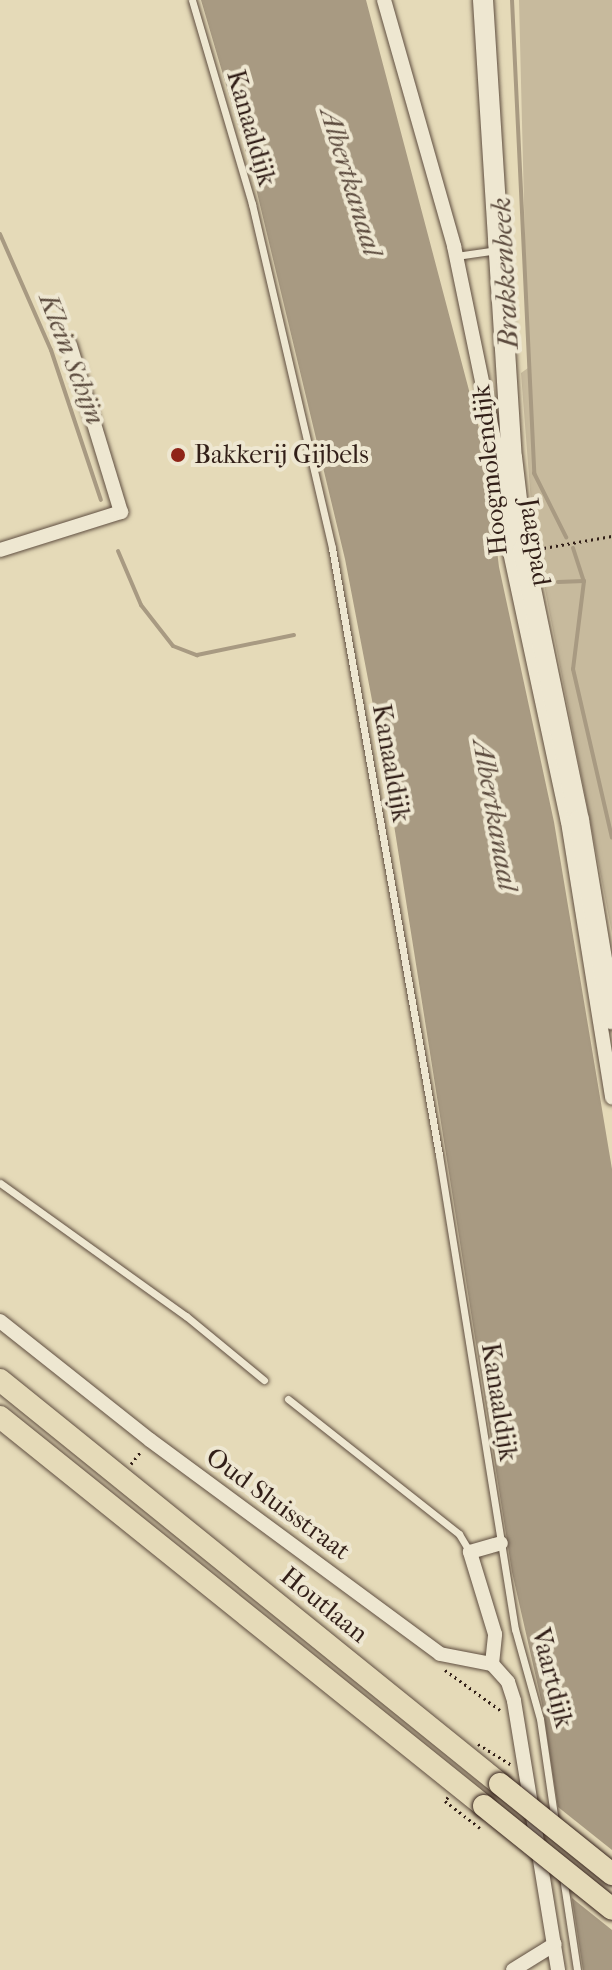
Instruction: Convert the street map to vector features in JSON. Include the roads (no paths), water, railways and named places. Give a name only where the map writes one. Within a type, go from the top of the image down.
[{"type":"main road","name":"Houtlaan","points":[[0,1380],[507,1775],[612,1874]]},
{"type":"main road","points":[[0,1417],[612,1909]]},
{"type":"street","name":"Jaagpad","points":[[384,0],[456,256],[498,459],[510,552],[568,822],[612,1098]]},
{"type":"street","name":"Hoogmolendijk","points":[[483,0],[523,550],[598,929],[612,1019]]},
{"type":"street","points":[[0,550],[121,512],[70,345]]},
{"type":"street","name":"Oud Sluisstraat","points":[[0,1321],[150,1440],[440,1654],[492,1664]]},
{"type":"street","points":[[470,1552],[501,1543]]},
{"type":"street","name":"Vaartdijk","points":[[470,1552],[495,1634],[492,1664],[508,1682],[517,1717],[558,1970]]},
{"type":"street","points":[[513,1970],[555,1944]]},
{"type":"lane","name":"Kanaaldijk","points":[[192,0],[252,204],[332,548],[501,1543]]},
{"type":"lane","points":[[456,256],[499,250]]},
{"type":"lane","points":[[0,1183],[186,1316],[264,1380]]},
{"type":"lane","points":[[288,1399],[459,1534],[470,1552]]},
{"type":"lane","name":"Vaartdijk","points":[[501,1543],[515,1629],[540,1719],[577,1970]]},
{"type":"water","name":"Albertkanaal","points":[[201,0],[366,0],[485,451],[499,567],[554,822],[612,1169],[612,1970],[583,1970],[542,1704],[512,1572],[385,768],[345,559],[254,180]]},
{"type":"waterway","name":"Brakkenbeek","points":[[512,0],[534,473],[566,537]]},
{"type":"waterway","name":"Klein Schijn","points":[[0,234],[51,350],[101,500]]},
{"type":"waterway","name":"Brakkenbeek","points":[[573,548],[584,581]]},
{"type":"waterway","name":"Klein Schijn","points":[[118,551],[141,605],[173,646],[197,655],[294,635]]},
{"type":"waterway","name":"Klein Schijn","points":[[558,582],[584,581],[573,669],[612,838]]},
{"type":"place","name":"Bakkerij Gijbels","points":[[178,455]]}]
